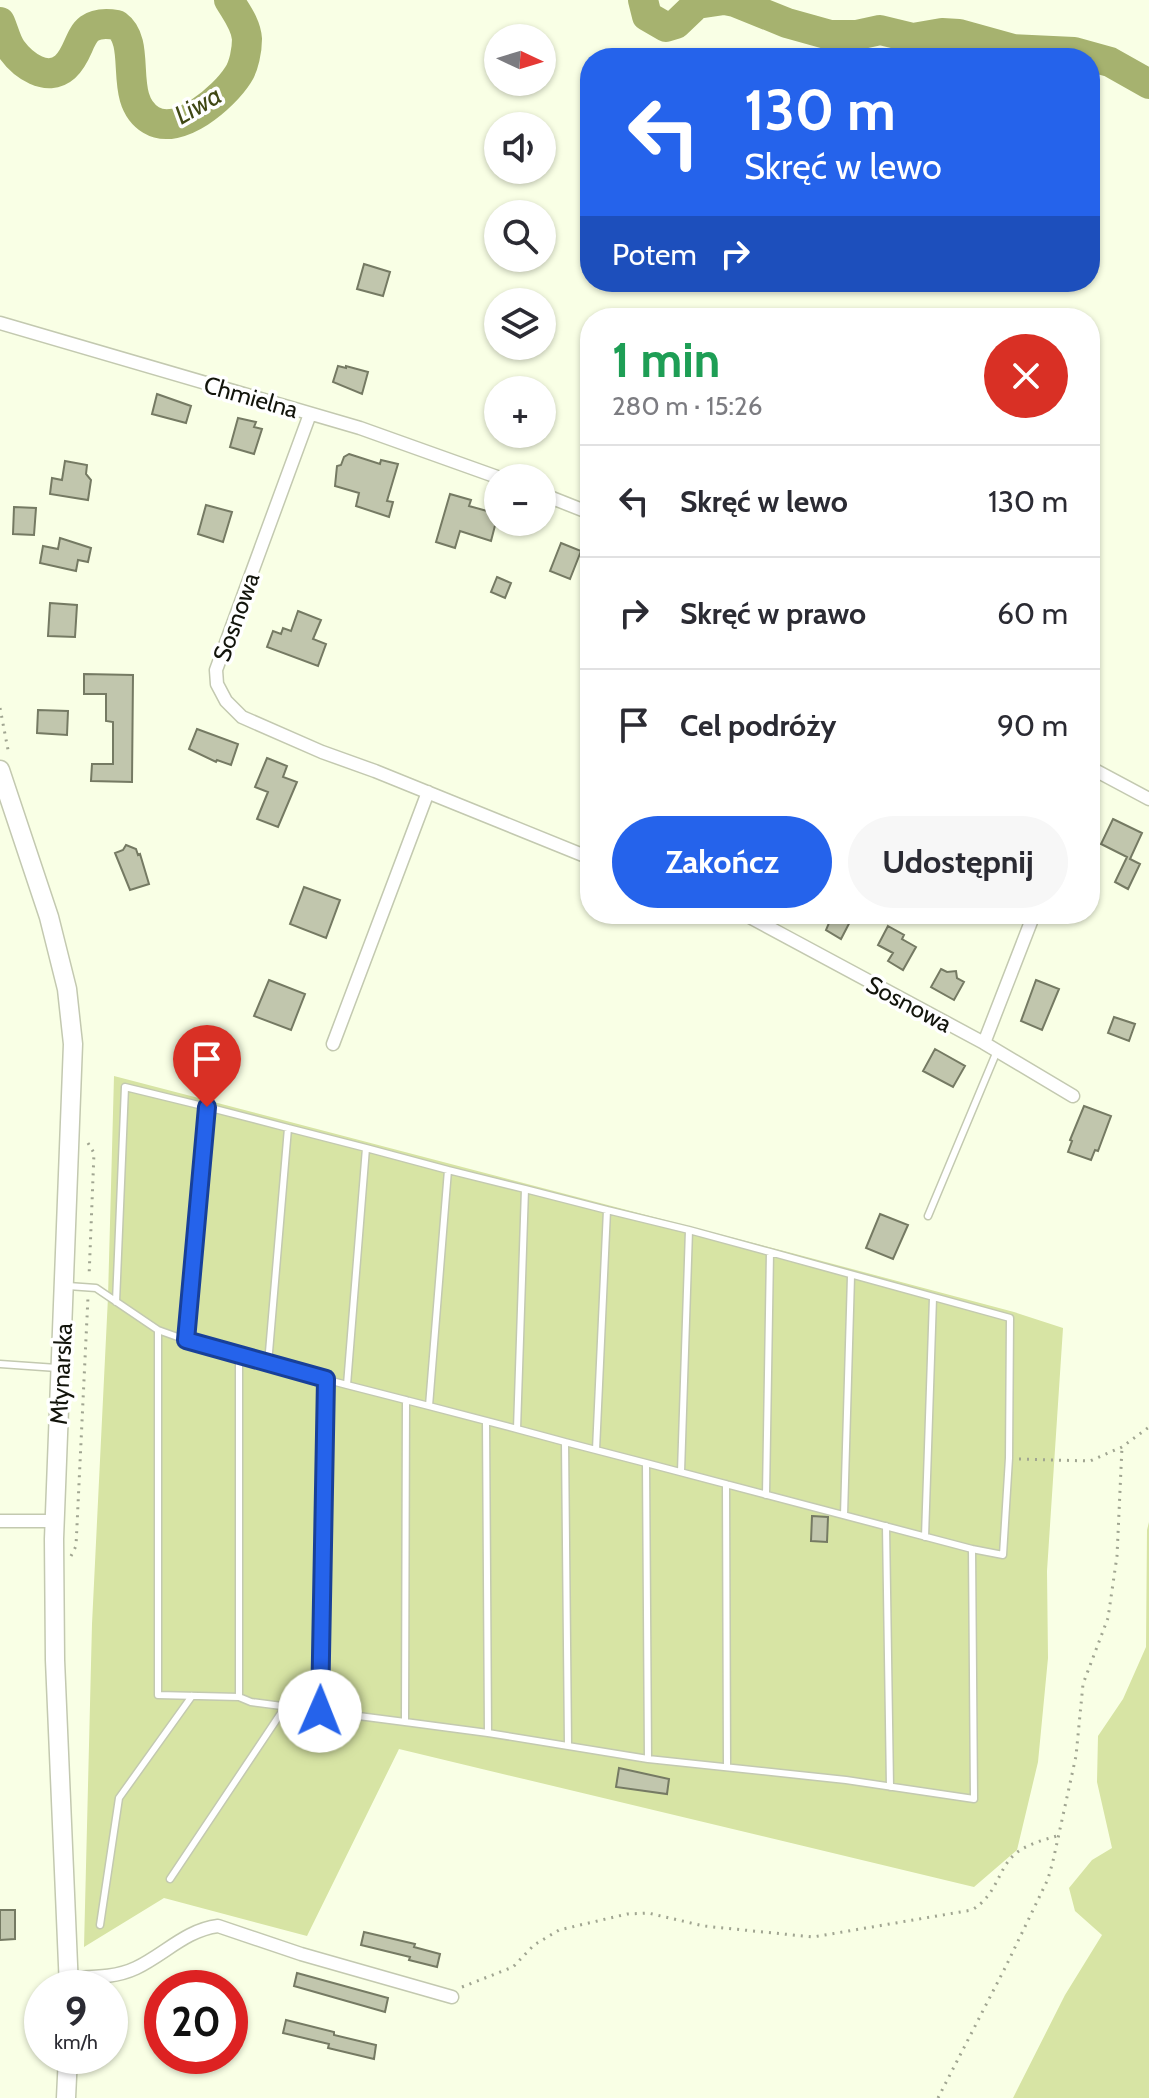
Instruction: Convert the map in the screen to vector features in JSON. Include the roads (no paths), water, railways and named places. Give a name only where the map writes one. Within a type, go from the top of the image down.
[{"type":"street","name":"Chmielna","points":[[0,323],[412,445],[484,472]]},
{"type":"street","name":"Sosnowa","points":[[310,414],[223,645],[216,670],[217,684],[226,701],[242,717],[322,752],[580,854]]},
{"type":"street","points":[[556,500],[580,509]]},
{"type":"street","name":"Młynarska","points":[[0,770],[49,917],[67,989],[73,1044],[54,1521],[55,1674],[68,1970]]},
{"type":"street","points":[[1100,774],[1149,799]]},
{"type":"street","points":[[333,1044],[428,792]]},
{"type":"street","name":"Sosnowa","points":[[763,924],[984,1043],[1073,1096]]},
{"type":"street","points":[[984,1043],[1030,924]]},
{"type":"street","points":[[0,1521],[54,1521]]},
{"type":"street","points":[[128,1970],[186,1936],[218,1926],[301,1954],[452,1997]]},
{"type":"street","points":[[66,2098],[67,2074]]},
{"type":"lane","points":[[928,1216],[997,1051]]},
{"type":"lane","points":[[65,1286],[96,1288],[116,1302],[158,1330],[239,1356],[1003,1555],[1009,1458],[1010,1318],[689,1230],[125,1087],[116,1302]]},
{"type":"lane","points":[[186,1340],[207,1107]]},
{"type":"lane","points":[[268,1364],[288,1128]]},
{"type":"lane","points":[[347,1385],[366,1148]]},
{"type":"lane","points":[[429,1406],[448,1170]]},
{"type":"lane","points":[[517,1429],[525,1189]]},
{"type":"lane","points":[[596,1450],[607,1210]]},
{"type":"lane","points":[[681,1472],[689,1230]]},
{"type":"lane","points":[[766,1495],[770,1252]]},
{"type":"lane","points":[[844,1515],[851,1276]]},
{"type":"lane","points":[[925,1537],[933,1298]]},
{"type":"lane","points":[[158,1330],[158,1695],[239,1697],[251,1702],[488,1733],[648,1759],[974,1799],[972,1549]]},
{"type":"lane","points":[[239,1356],[239,1697]]},
{"type":"lane","points":[[0,1364],[61,1368]]},
{"type":"lane","points":[[320,1711],[326,1379]]},
{"type":"lane","points":[[405,1722],[406,1400]]},
{"type":"lane","points":[[486,1421],[488,1733]]},
{"type":"lane","points":[[565,1442],[568,1745]]},
{"type":"lane","points":[[646,1463],[648,1759]]},
{"type":"lane","points":[[726,1484],[727,1767]]},
{"type":"lane","points":[[886,1526],[890,1787]]},
{"type":"lane","points":[[100,1925],[119,1798],[192,1696]]},
{"type":"lane","points":[[170,1879],[285,1707]]},
{"type":"waterway","name":"Liwa","points":[[0,22],[8,44],[17,56],[43,73],[65,67],[87,30],[104,24],[117,25],[125,34],[132,86],[141,111],[151,120],[162,124],[174,123],[187,119],[212,103],[240,71],[247,39],[240,18],[229,0]]},
{"type":"waterway","name":"Liwa","points":[[643,0],[647,16],[666,27],[676,24],[697,4],[724,0]]},
{"type":"waterway","name":"Liwa","points":[[725,0],[830,35],[857,35],[880,30],[913,38],[942,33],[959,34],[1009,48]]},
{"type":"waterway","name":"Liwa","points":[[1100,59],[1149,84]]}]
